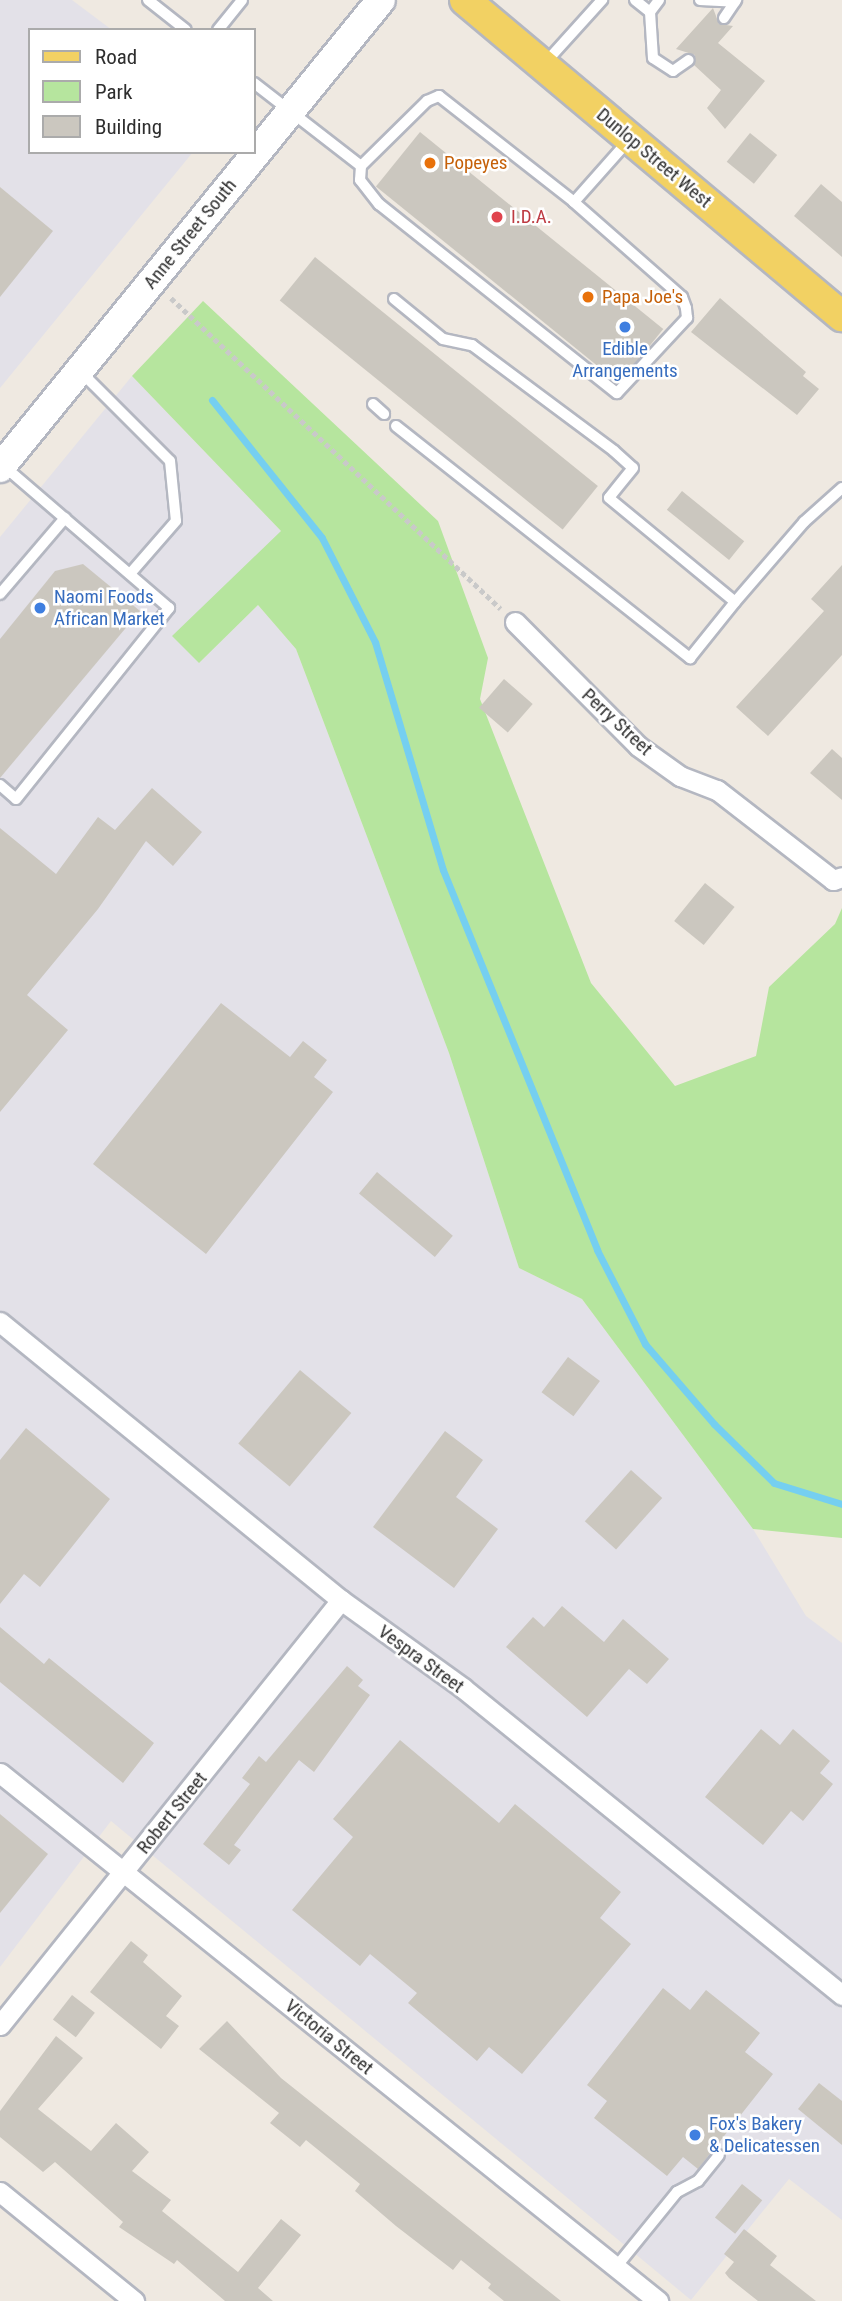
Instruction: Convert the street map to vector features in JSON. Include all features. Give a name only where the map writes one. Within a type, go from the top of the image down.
[{"type":"main road","name":"Dunlop Street West","points":[[466,0],[842,316]]},
{"type":"street","name":"Anne Street South","points":[[256,153],[381,0]]},
{"type":"street","name":"Anne Street South","points":[[1,467],[255,154]]},
{"type":"street","name":"Perry Street","points":[[515,622],[638,746],[680,776],[717,790],[837,878]]},
{"type":"street","name":"Vespra Street","points":[[0,1322],[341,1600],[463,1688],[842,1995]]},
{"type":"street","name":"Robert Street","points":[[0,2025],[341,1600]]},
{"type":"street","name":"Victoria Street","points":[[0,1773],[659,2301]]},
{"type":"street","points":[[0,2192],[134,2301]]},
{"type":"lane","points":[[148,0],[183,28]]},
{"type":"lane","points":[[220,28],[242,0]]},
{"type":"lane","points":[[543,65],[602,0]]},
{"type":"lane","points":[[635,0],[650,12]]},
{"type":"lane","points":[[659,0],[650,12],[653,58],[673,71],[690,60]]},
{"type":"lane","points":[[700,0],[736,1]]},
{"type":"lane","points":[[724,18],[736,1]]},
{"type":"lane","points":[[256,85],[361,166]]},
{"type":"lane","points":[[439,96],[573,202],[682,297],[686,308],[687,318],[617,393],[379,204],[360,180],[361,166],[427,101],[439,96]]},
{"type":"lane","points":[[573,202],[631,139]]},
{"type":"lane","points":[[394,299],[443,339],[472,345],[614,451],[633,468],[609,498],[735,602]]},
{"type":"lane","points":[[79,371],[170,461],[176,521],[130,574]]},
{"type":"lane","points":[[373,404],[384,414]]},
{"type":"lane","points":[[396,426],[690,658],[804,522],[842,488]]},
{"type":"lane","points":[[0,785],[16,799],[169,608],[1,467]]},
{"type":"lane","points":[[0,594],[65,518]]},
{"type":"lane","points":[[616,2267],[677,2192],[698,2181],[719,2155]]},
{"type":"path","points":[[152,281],[515,622]]},
{"type":"shaded area","points":[[0,0],[72,0],[109,28],[28,28],[28,154],[191,154],[0,388]]},
{"type":"shaded area","points":[[132,376],[281,531],[199,663],[258,605],[296,649],[449,1053],[519,1268],[582,1299],[753,1529],[806,1616],[842,1643],[842,2220],[789,2179],[691,2300],[111,1821],[0,1967],[0,537]]},
{"type":"green space","points":[[203,301],[438,521],[488,658],[480,699],[591,983],[675,1086],[756,1056],[769,987],[835,924],[842,908],[842,1538],[753,1529],[582,1299],[519,1268],[449,1053],[296,649],[258,605],[199,663],[172,636],[281,531],[132,376]]},
{"type":"building","points":[[713,8],[719,24],[733,26],[718,43],[765,81],[725,129],[707,108],[721,90],[694,65],[695,55],[676,49]]},
{"type":"building","points":[[420,132],[663,329],[619,383],[376,186]]},
{"type":"building","points":[[750,133],[777,155],[754,184],[727,162]]},
{"type":"building","points":[[821,184],[842,202],[842,257],[794,216]]},
{"type":"building","points":[[0,187],[53,231],[0,297]]},
{"type":"building","points":[[315,257],[598,486],[563,530],[280,301]]},
{"type":"building","points":[[720,298],[806,372],[803,376],[819,389],[797,415],[691,332]]},
{"type":"building","points":[[682,491],[744,541],[729,560],[667,510]]},
{"type":"building","points":[[83,564],[140,611],[0,778],[0,639],[55,571]]},
{"type":"building","points":[[842,565],[842,655],[768,736],[736,707],[824,611],[811,599]]},
{"type":"building","points":[[504,679],[533,704],[508,733],[479,708]]},
{"type":"building","points":[[832,749],[842,758],[842,800],[810,773]]},
{"type":"building","points":[[152,788],[202,832],[173,866],[146,841],[98,909],[27,995],[68,1030],[0,1112],[0,828],[56,874],[98,817],[115,830]]},
{"type":"building","points":[[705,883],[735,907],[704,945],[674,921]]},
{"type":"building","points":[[221,1003],[290,1057],[303,1041],[327,1060],[314,1077],[333,1092],[206,1254],[93,1164]]},
{"type":"building","points":[[377,1172],[453,1236],[435,1257],[359,1193]]},
{"type":"building","points":[[568,1357],[600,1381],[573,1416],[542,1392]]},
{"type":"building","points":[[300,1370],[351,1413],[290,1487],[238,1444]]},
{"type":"building","points":[[26,1428],[110,1499],[40,1587],[24,1574],[0,1604],[0,1460]]},
{"type":"building","points":[[445,1431],[483,1460],[456,1497],[498,1529],[454,1588],[373,1527]]},
{"type":"building","points":[[631,1470],[662,1498],[616,1549],[585,1521]]},
{"type":"building","points":[[562,1606],[604,1642],[623,1619],[669,1659],[647,1684],[629,1669],[587,1717],[506,1647],[533,1617],[544,1627]]},
{"type":"building","points":[[0,1627],[44,1664],[49,1658],[154,1743],[123,1783],[0,1682]]},
{"type":"building","points":[[347,1666],[363,1680],[358,1686],[370,1695],[314,1772],[299,1760],[234,1845],[241,1850],[229,1865],[203,1844],[250,1784],[242,1778],[259,1756],[266,1762]]},
{"type":"building","points":[[761,1729],[780,1745],[793,1729],[830,1761],[820,1773],[833,1784],[803,1821],[791,1811],[763,1845],[705,1797]]},
{"type":"building","points":[[400,1740],[499,1823],[515,1804],[621,1892],[600,1918],[631,1944],[522,2074],[489,2047],[477,2061],[408,2003],[417,1993],[370,1954],[360,1966],[292,1910],[353,1837],[333,1819]]},
{"type":"building","points":[[0,1814],[48,1854],[0,1913]]},
{"type":"building","points":[[131,1941],[148,1955],[143,1962],[182,1996],[166,2016],[179,2026],[161,2049],[90,1992]]},
{"type":"building","points":[[663,1988],[690,2010],[706,1990],[760,2033],[745,2052],[773,2074],[698,2169],[683,2157],[667,2176],[594,2118],[607,2101],[587,2085]]},
{"type":"building","points":[[72,1995],[95,2013],[76,2037],[53,2019]]},
{"type":"building","points":[[227,2021],[281,2078],[561,2301],[504,2301],[488,2288],[491,2284],[461,2260],[453,2270],[355,2191],[360,2184],[306,2140],[300,2147],[270,2123],[279,2113],[199,2049]]},
{"type":"building","points":[[56,2036],[83,2058],[38,2109],[91,2151],[116,2123],[149,2152],[132,2171],[171,2200],[162,2211],[238,2272],[281,2219],[301,2235],[258,2288],[273,2301],[225,2301],[177,2260],[174,2264],[119,2227],[123,2222],[55,2162],[43,2172],[0,2137],[0,2111]]},
{"type":"building","points":[[819,2083],[842,2101],[842,2145],[798,2109]]},
{"type":"building","points":[[742,2184],[762,2200],[735,2234],[715,2217]]},
{"type":"building","points":[[744,2229],[777,2256],[770,2265],[816,2301],[758,2301],[729,2278],[725,2273],[734,2262],[724,2254]]},
{"type":"waterway","points":[[212,400],[322,538],[375,642],[443,870],[597,1250],[645,1344],[714,1424],[774,1483],[842,1504]]},
{"type":"place","name":"Popeyes","points":[[430,163]]},
{"type":"place","name":"I.D.A.","points":[[497,217]]},
{"type":"place","name":"Papa Joe's","points":[[588,297]]},
{"type":"place","name":"Edible Arrangements","points":[[625,327]]},
{"type":"place","name":"Naomi Foods African Market","points":[[40,608]]},
{"type":"place","name":"Fox's Bakery & Delicatessen","points":[[695,2135]]}]
